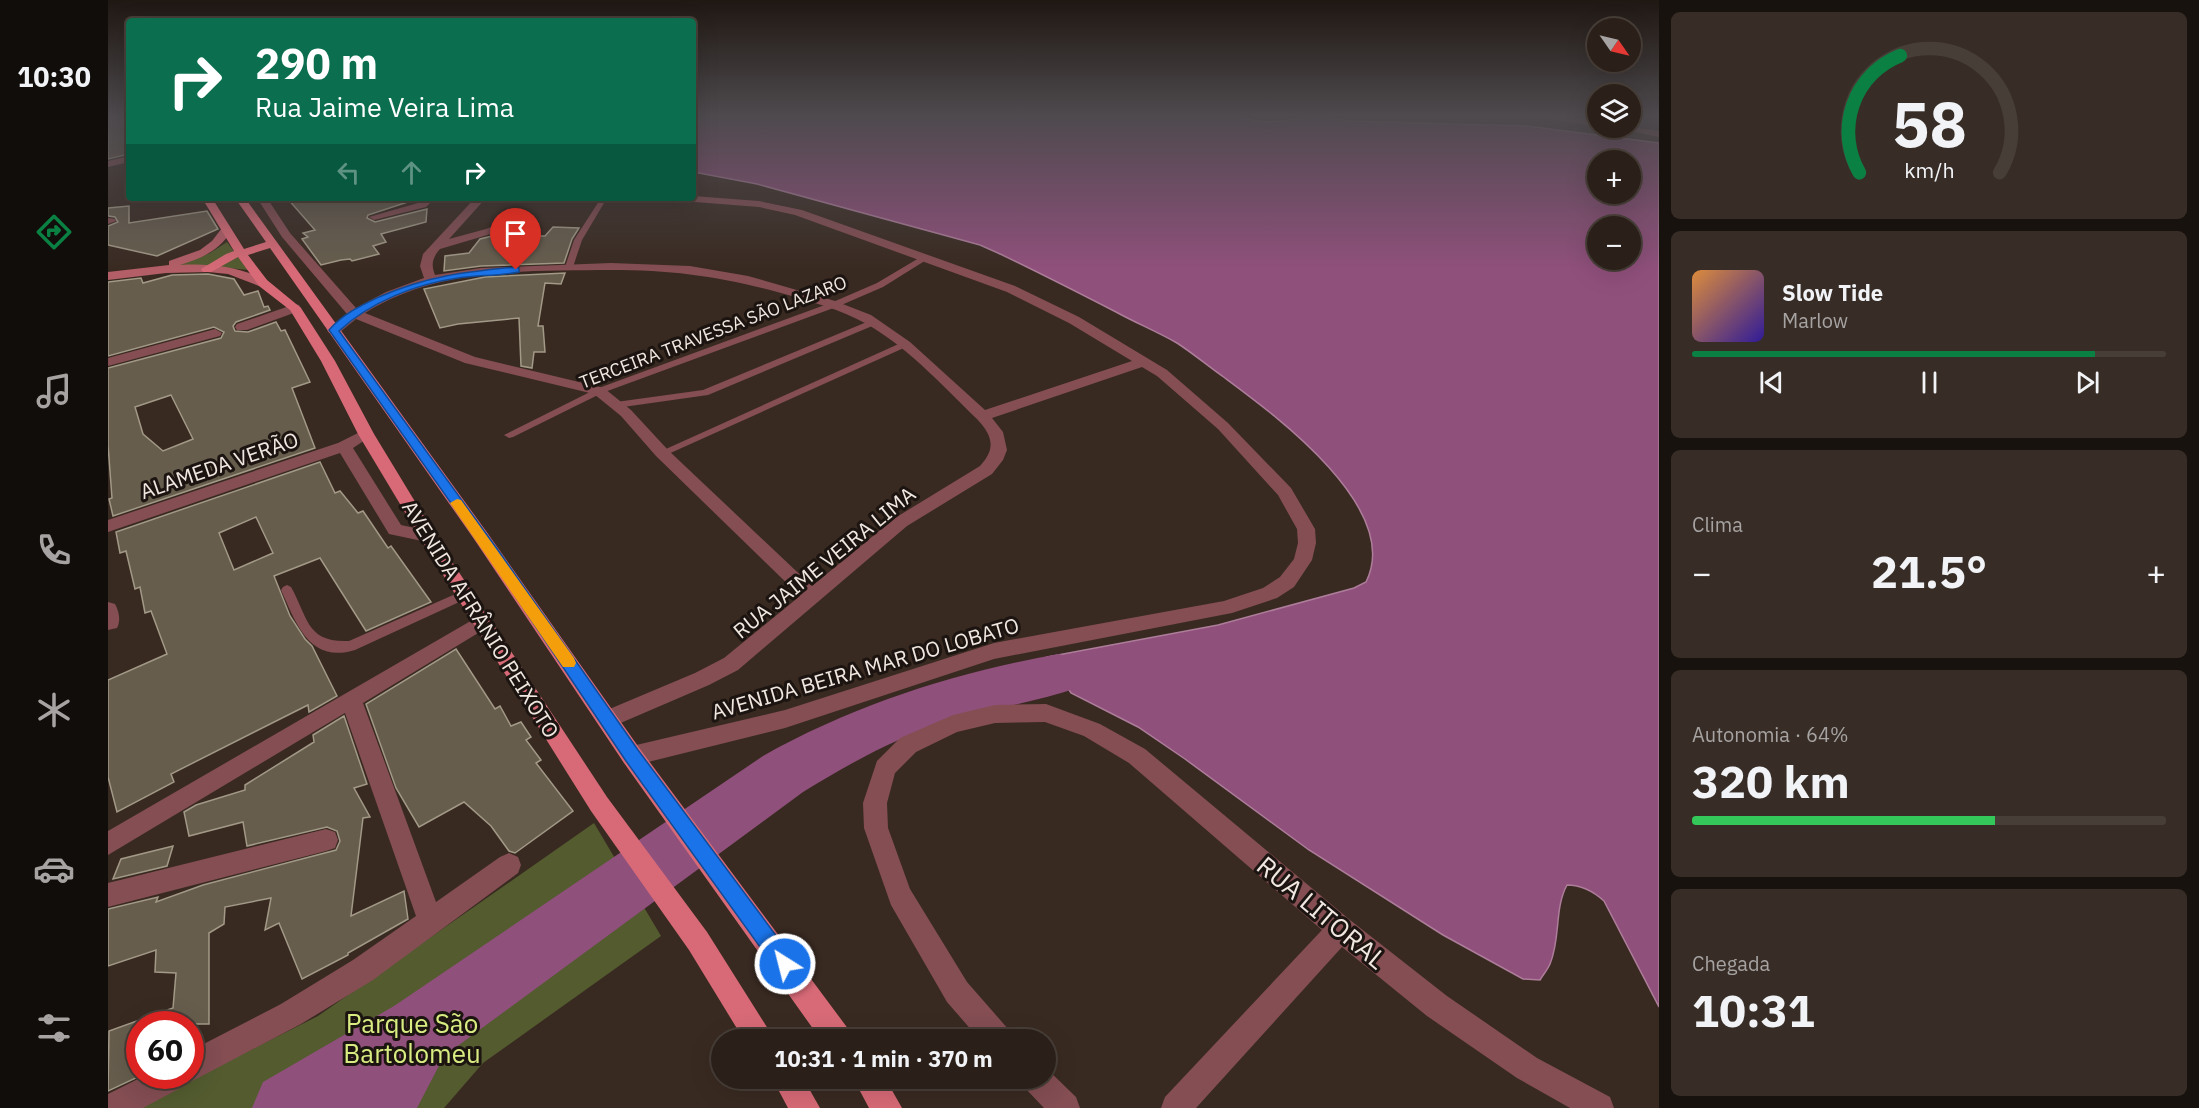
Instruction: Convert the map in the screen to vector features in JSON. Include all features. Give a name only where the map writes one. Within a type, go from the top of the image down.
[{"type":"main road","name":"AVENIDA AFRÂNIO PEIXOTO","points":[[209,201],[226,230],[235,254],[263,283],[295,308],[328,361],[366,434],[427,536],[599,804],[698,941],[754,1029]]},
{"type":"main road","name":"AVENIDA AFRÂNIO PEIXOTO","points":[[242,201],[480,535],[632,756],[831,1029]]},
{"type":"main road","points":[[139,272],[177,262],[209,250],[220,242],[226,230]]},
{"type":"main road","points":[[207,268],[235,254],[273,244]]},
{"type":"main road","points":[[209,250],[235,254]]},
{"type":"main road","points":[[108,276],[207,268],[237,272],[263,283]]},
{"type":"main road","points":[[793,1089],[806,1108]]},
{"type":"main road","points":[[874,1089],[887,1108]]},
{"type":"street","name":"AVENIDA BEIRA MAR DO LOBATO","points":[[632,756],[785,719],[994,651],[1215,611],[1270,593],[1287,582],[1303,560],[1307,543],[1306,529],[1293,504],[1276,480],[1223,426],[1162,373],[1039,301],[927,257],[798,212],[759,204],[696,199]]},
{"type":"street","points":[[264,201],[286,235],[353,313],[470,360],[599,391],[810,595]]},
{"type":"street","points":[[374,217],[422,205],[427,201]]},
{"type":"street","points":[[431,280],[426,263],[434,247],[479,201]]},
{"type":"street","points":[[434,247],[490,231],[527,216]]},
{"type":"street","name":"RUA JAIME VEIRA LIMA","points":[[334,330],[353,313],[431,280],[483,273],[570,267],[654,267],[699,271],[741,278],[836,304],[874,322],[982,416],[998,437],[1001,448],[997,460],[986,470],[906,518],[723,669],[608,719]]},
{"type":"street","points":[[242,327],[295,308]]},
{"type":"street","points":[[108,362],[215,333]]},
{"type":"street","points":[[982,416],[1144,361]]},
{"type":"street","name":"ALAMEDA VERÃO","points":[[108,526],[344,446],[366,434]]},
{"type":"street","points":[[344,446],[396,530],[427,536]]},
{"type":"street","points":[[108,844],[482,622]]},
{"type":"street","points":[[351,699],[431,922]]},
{"type":"street","name":"RUA LITORAL","points":[[989,1029],[957,992],[900,896],[876,828],[875,803],[885,768],[908,745],[952,724],[995,714],[1049,714],[1092,730],[1147,764],[1341,929],[1446,1012],[1527,1068],[1599,1108]]},
{"type":"street","points":[[108,895],[326,840]]},
{"type":"street","points":[[204,1060],[291,1014],[363,970],[509,865]]},
{"type":"street","points":[[1176,1108],[1341,929]]},
{"type":"street","points":[[112,1108],[149,1089]]},
{"type":"street","points":[[1046,1089],[1065,1108]]},
{"type":"lane","points":[[570,267],[579,240],[602,201]]},
{"type":"lane","name":"TERCEIRA TRAVESSA SÃO LAZARO","points":[[509,435],[599,391],[836,304],[880,285],[927,257]]},
{"type":"lane","points":[[616,405],[705,393],[874,322]]},
{"type":"lane","points":[[662,453],[903,345]]},
{"type":"lane","points":[[286,590],[310,638],[320,645],[335,648],[350,646],[464,594]]},
{"type":"green space","points":[[227,242],[248,270],[209,266],[168,269],[210,253]]},
{"type":"green space","name":"Parque São Bartolomeu","points":[[594,823],[661,936],[483,1063],[444,1108],[135,1108],[173,1089],[204,1089],[204,1073],[318,1016]]},
{"type":"shaded area","points":[[696,167],[1587,167],[1587,204],[1641,204],[1641,167],[1659,167],[1659,1007],[1604,901],[1582,887],[1567,885],[1563,894],[1549,966],[1540,980],[1523,979],[1443,935],[1309,850],[1138,727],[1071,693],[1047,657],[1218,625],[1354,588],[1366,582],[1373,554],[1367,525],[1351,495],[1328,466],[1247,394],[1177,343],[980,245],[757,184],[696,173]]},
{"type":"building","points":[[290,201],[411,201],[368,215],[367,218],[375,222],[427,209],[426,222],[381,234],[386,242],[373,246],[379,254],[352,261],[350,259],[341,260],[321,265],[302,239],[308,237],[303,233],[315,230]]},
{"type":"building","points":[[129,206],[129,223],[207,211],[218,229],[157,256],[108,245],[108,226],[118,222],[115,217],[108,216],[108,208]]},
{"type":"building","points":[[553,227],[579,228],[572,239],[564,263],[481,266],[444,271],[445,256],[469,253],[480,239],[492,236],[545,236]]},
{"type":"building","points":[[565,273],[561,284],[545,283],[538,326],[543,326],[545,352],[534,352],[532,368],[521,366],[519,318],[440,328],[424,289],[485,277]]},
{"type":"building","points":[[208,274],[234,279],[244,295],[258,291],[264,307],[268,306],[270,310],[236,322],[233,326],[235,331],[248,332],[276,322],[281,331],[285,330],[310,382],[292,388],[315,448],[113,516],[109,499],[112,498],[108,445],[108,368],[221,338],[224,332],[214,327],[108,356],[108,282],[141,278],[143,283],[172,275]],"holes":[[[171,395],[193,439],[163,451],[143,434],[135,407]]]},
{"type":"building","points":[[320,462],[335,493],[340,491],[358,513],[363,511],[388,548],[391,546],[431,602],[366,631],[320,558],[274,576],[290,616],[312,646],[337,696],[309,712],[308,705],[171,774],[174,782],[117,812],[108,777],[108,680],[167,654],[151,611],[145,613],[140,587],[135,589],[126,551],[120,553],[116,532]],"holes":[[[256,517],[273,553],[234,570],[219,533]]]},
{"type":"building","points":[[456,649],[495,709],[500,706],[511,726],[521,722],[531,737],[526,740],[541,760],[536,763],[573,811],[515,853],[509,851],[491,826],[464,802],[419,827],[396,788],[366,704]]},
{"type":"building","points":[[344,716],[367,784],[354,788],[370,817],[363,818],[351,916],[404,891],[408,919],[302,979],[279,923],[265,930],[271,898],[225,907],[224,924],[209,933],[209,1024],[204,1024],[204,1011],[165,1011],[173,1008],[176,973],[155,972],[156,950],[108,966],[108,909],[158,897],[156,902],[203,885],[336,850],[340,841],[337,831],[327,827],[247,846],[243,822],[189,836],[184,812],[196,805],[245,790],[245,785],[314,742],[313,735]]},
{"type":"building","points":[[173,846],[167,866],[113,879],[121,859]]},
{"type":"building","points":[[126,1025],[126,1083],[108,1091],[109,1031]]},
{"type":"waterway","points":[[419,1031],[783,774],[815,755],[848,738],[916,710],[986,689],[1059,674]]},
{"type":"waterway","points":[[289,1108],[419,1031]]},
{"type":"waterway","points":[[377,1108],[419,1031]]},
{"type":"slow traffic","points":[[457,503],[569,663]]},
{"type":"route","points":[[516,270],[457,275],[414,285],[353,313],[334,330],[494,554],[632,756],[785,964]]}]
